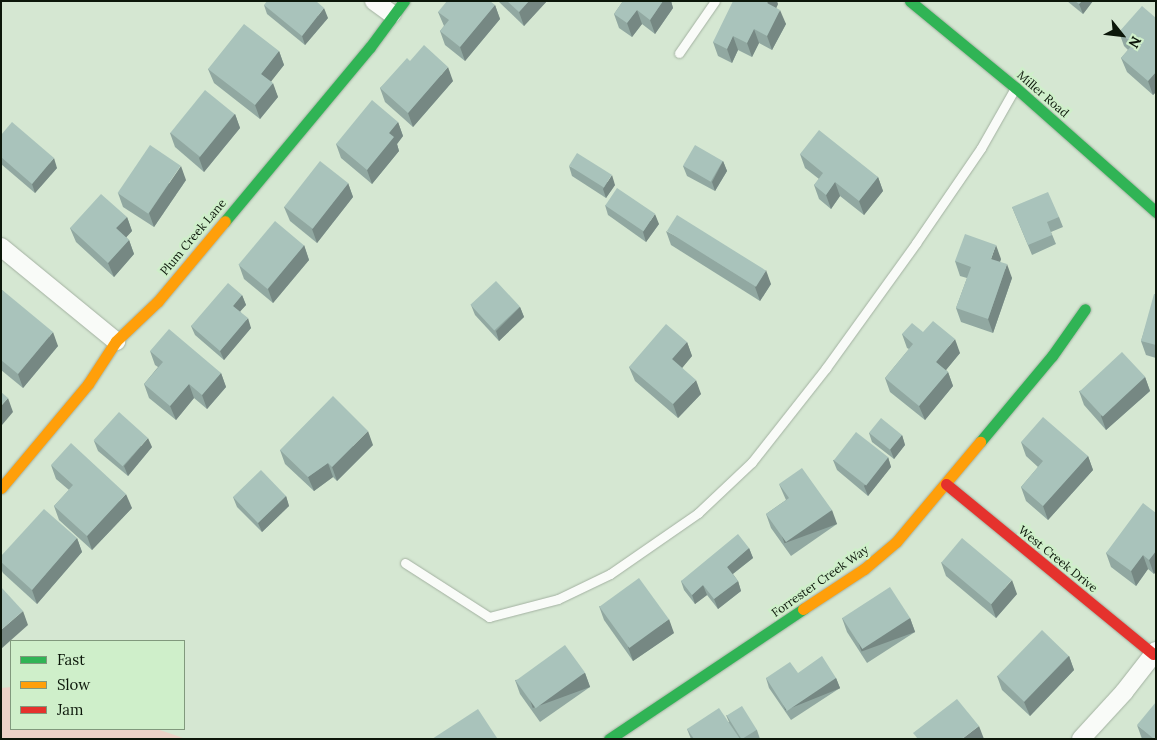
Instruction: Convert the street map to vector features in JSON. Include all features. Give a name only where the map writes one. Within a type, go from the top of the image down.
[{"type":"street","points":[[374,1],[392,14]]},
{"type":"street","name":"Plum Creek Lane","points":[[1,488],[88,384],[116,341],[164,293],[370,47],[392,14],[404,1]]},
{"type":"street","name":"Miller Road","points":[[910,1],[1016,88],[1156,212]]},
{"type":"street","points":[[1,247],[116,341]]},
{"type":"street","name":"Forrester Creek Way","points":[[608,739],[864,569],[896,542],[1052,356],[1085,310]]},
{"type":"street","name":"West Creek Drive","points":[[946,484],[1154,652]]},
{"type":"street","points":[[1081,739],[1124,692],[1154,652]]},
{"type":"lane","points":[[679,53],[715,1]]},
{"type":"lane","points":[[405,563],[489,617],[558,600],[602,578],[698,513],[752,462],[826,368],[981,148],[1016,88]]},
{"type":"shaded area","points":[[10,687],[10,730],[160,730],[186,739],[1,739],[1,688]]},
{"type":"building","points":[[267,1],[316,1],[324,8],[302,36],[264,5]]},
{"type":"building","points":[[447,1],[490,1],[495,5],[460,47],[440,31],[449,20],[438,12]]},
{"type":"building","points":[[507,1],[529,1],[519,12]]},
{"type":"building","points":[[623,1],[663,1],[650,20],[637,10],[627,23],[614,14]]},
{"type":"building","points":[[733,1],[768,1],[767,3],[780,10],[767,36],[754,29],[747,43],[733,36],[727,49],[713,42]]},
{"type":"building","points":[[1142,6],[1156,18],[1156,72],[1148,81],[1121,58],[1133,44],[1119,32]]},
{"type":"building","points":[[244,24],[279,51],[261,74],[273,83],[255,105],[208,69]]},
{"type":"building","points":[[424,45],[448,67],[408,113],[380,88],[407,58],[410,61]]},
{"type":"building","points":[[205,90],[235,114],[200,157],[170,133]]},
{"type":"building","points":[[372,100],[398,122],[389,133],[394,137],[367,170],[336,144]]},
{"type":"building","points":[[12,122],[54,158],[32,184],[1,157],[1,135]]},
{"type":"building","points":[[819,130],[878,177],[859,201],[835,182],[826,195],[814,185],[823,173],[800,154]]},
{"type":"building","points":[[150,145],[181,166],[148,214],[118,193]]},
{"type":"building","points":[[695,145],[723,161],[711,182],[683,166]]},
{"type":"building","points":[[577,153],[612,175],[604,187],[569,166]]},
{"type":"building","points":[[320,161],[348,183],[313,229],[284,207]]},
{"type":"building","points":[[617,188],[655,214],[643,231],[605,205]]},
{"type":"building","points":[[1048,192],[1059,217],[1047,222],[1052,235],[1028,245],[1012,207]]},
{"type":"building","points":[[101,194],[127,217],[116,228],[129,240],[108,263],[70,228]]},
{"type":"building","points":[[677,215],[766,271],[756,287],[667,231]]},
{"type":"building","points":[[275,221],[304,245],[267,289],[238,265]]},
{"type":"building","points":[[965,234],[996,245],[991,259],[1007,264],[988,319],[956,308],[971,267],[955,261]]},
{"type":"building","points":[[496,281],[520,307],[494,330],[470,305]]},
{"type":"building","points":[[228,283],[242,295],[233,306],[248,318],[220,351],[191,326]]},
{"type":"building","points":[[1,289],[53,332],[18,374],[1,360]]},
{"type":"building","points":[[1154,294],[1156,294],[1156,345],[1141,341]]},
{"type":"building","points":[[933,321],[955,339],[936,362],[948,372],[919,406],[885,378],[913,344],[902,334],[912,323],[923,332]]},
{"type":"building","points":[[666,324],[687,342],[672,359],[696,380],[673,404],[629,367]]},
{"type":"building","points":[[169,329],[221,373],[202,395],[189,384],[170,406],[144,384],[163,362],[150,351]]},
{"type":"building","points":[[1122,352],[1145,377],[1103,416],[1080,392]]},
{"type":"building","points":[[1,392],[8,398],[1,406]]},
{"type":"building","points":[[333,396],[368,431],[332,467],[328,463],[308,477],[280,450]]},
{"type":"building","points":[[119,412],[148,438],[123,466],[94,440]]},
{"type":"building","points":[[1043,417],[1088,456],[1043,506],[1021,487],[1043,461],[1021,442]]},
{"type":"building","points":[[881,418],[902,435],[890,450],[869,433]]},
{"type":"building","points":[[856,432],[888,457],[866,486],[834,460]]},
{"type":"building","points":[[71,443],[126,494],[87,536],[54,506],[73,485],[51,465]]},
{"type":"building","points":[[802,468],[832,510],[786,542],[766,514],[789,498],[779,484]]},
{"type":"building","points":[[261,470],[286,496],[258,523],[233,497]]},
{"type":"building","points":[[1143,503],[1156,513],[1156,551],[1149,560],[1143,555],[1131,571],[1106,553]]},
{"type":"building","points":[[44,509],[77,538],[32,590],[1,562],[1,556]]},
{"type":"building","points":[[738,534],[749,548],[727,567],[738,581],[714,599],[703,585],[692,595],[681,581]]},
{"type":"building","points":[[962,538],[1012,580],[991,604],[941,563]]},
{"type":"building","points":[[639,578],[669,619],[629,648],[599,607]]},
{"type":"building","points":[[1,587],[23,611],[1,630]]},
{"type":"building","points":[[890,587],[910,618],[862,649],[842,618]]},
{"type":"building","points":[[1042,630],[1069,656],[1024,702],[998,676]]},
{"type":"building","points":[[565,645],[585,673],[536,708],[516,681]]},
{"type":"building","points":[[822,656],[836,678],[787,711],[766,678],[790,662],[798,673]]},
{"type":"building","points":[[957,699],[979,726],[962,739],[918,739],[913,733]]},
{"type":"building","points":[[1156,702],[1156,739],[1154,739],[1137,725]]},
{"type":"building","points":[[742,706],[757,730],[741,739],[727,716]]},
{"type":"building","points":[[719,708],[740,739],[694,739],[687,729]]},
{"type":"building","points":[[478,709],[496,739],[432,739]]},
{"type":"traffic: fast","points":[[225,221],[370,47],[404,1]]},
{"type":"traffic: fast","points":[[910,1],[1016,88],[1156,212]]},
{"type":"traffic: fast","points":[[980,442],[1052,356],[1085,309]]},
{"type":"traffic: fast","points":[[609,739],[803,609]]},
{"type":"traffic: slow","points":[[1,488],[88,384],[116,341],[158,301],[225,221]]},
{"type":"traffic: slow","points":[[803,609],[864,569],[896,542],[980,442]]},
{"type":"traffic: jam","points":[[946,484],[1153,654]]}]
